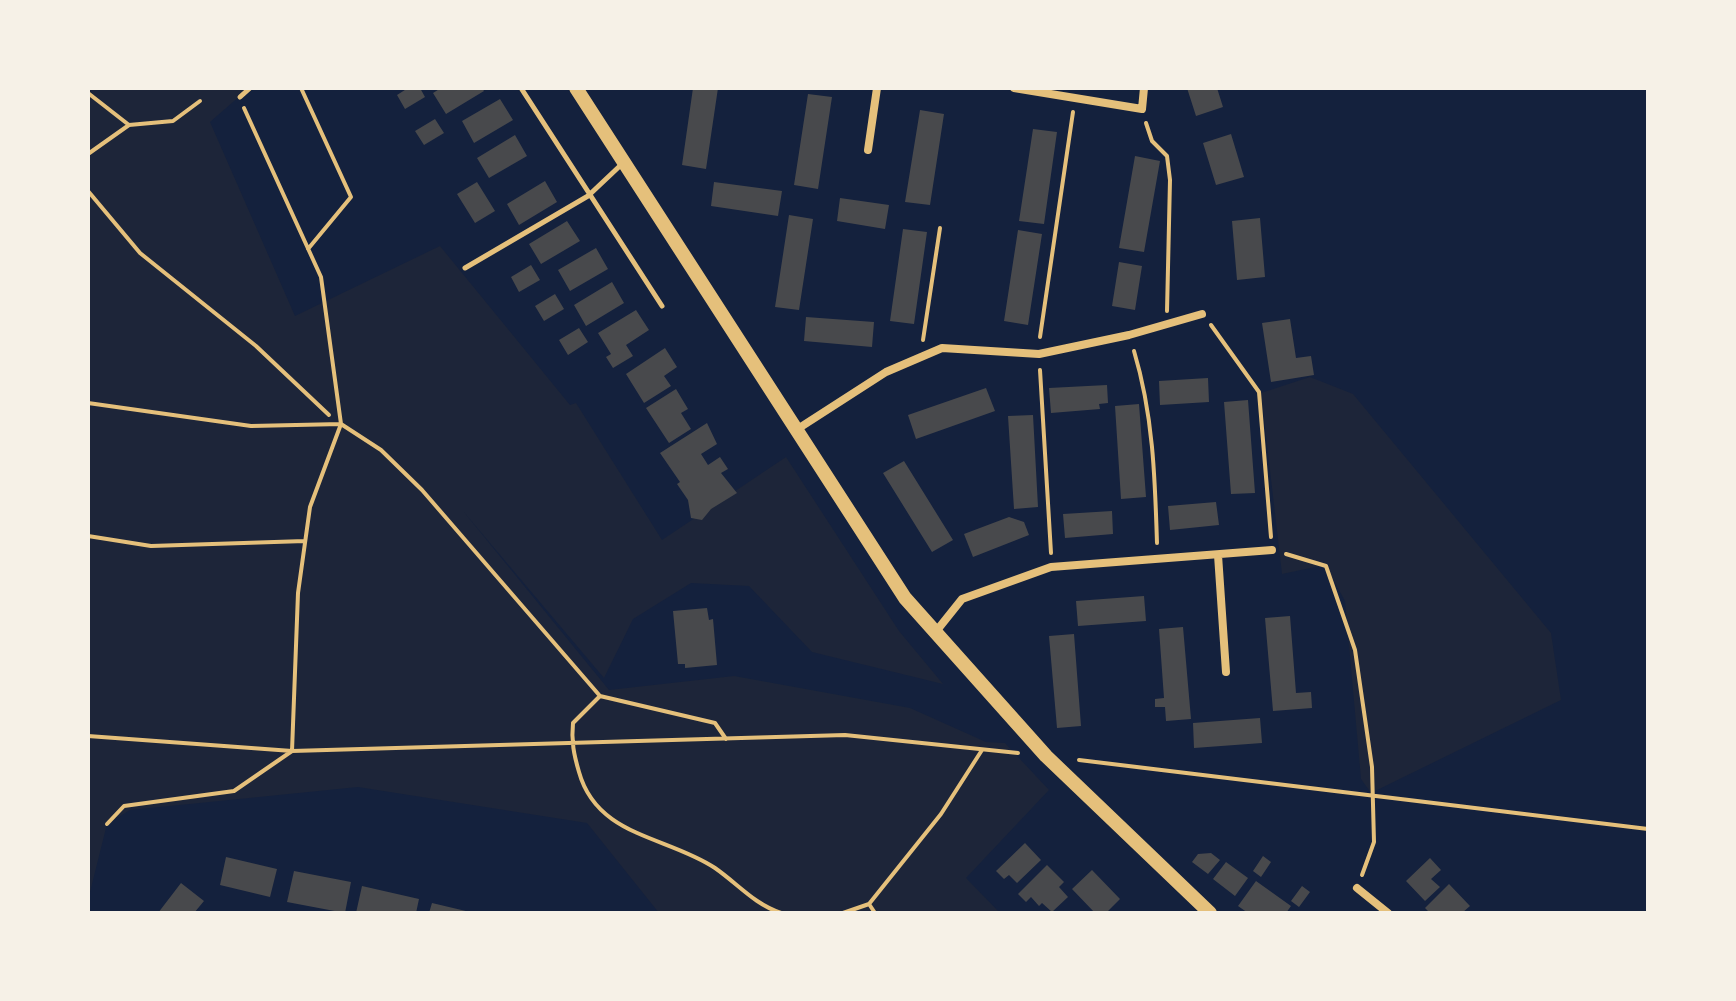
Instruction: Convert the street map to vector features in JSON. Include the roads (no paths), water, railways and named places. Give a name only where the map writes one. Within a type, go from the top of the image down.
[{"type":"street","points":[[868,150],[877,88]]},
{"type":"street","points":[[1014,88],[1142,109],[1144,88]]},
{"type":"street","points":[[579,89],[905,598],[1046,756],[1210,913]]},
{"type":"street","points":[[796,430],[886,372],[921,354],[942,348],[1039,354],[1129,335],[1202,314]]},
{"type":"street","points":[[934,634],[962,599],[1051,567],[1272,550]]},
{"type":"street","points":[[1218,555],[1226,672]]},
{"type":"street","points":[[1357,888],[1388,913]]},
{"type":"lane","points":[[240,97],[250,88]]},
{"type":"lane","points":[[521,88],[662,306]]},
{"type":"lane","points":[[465,268],[588,196],[624,162]]}]
